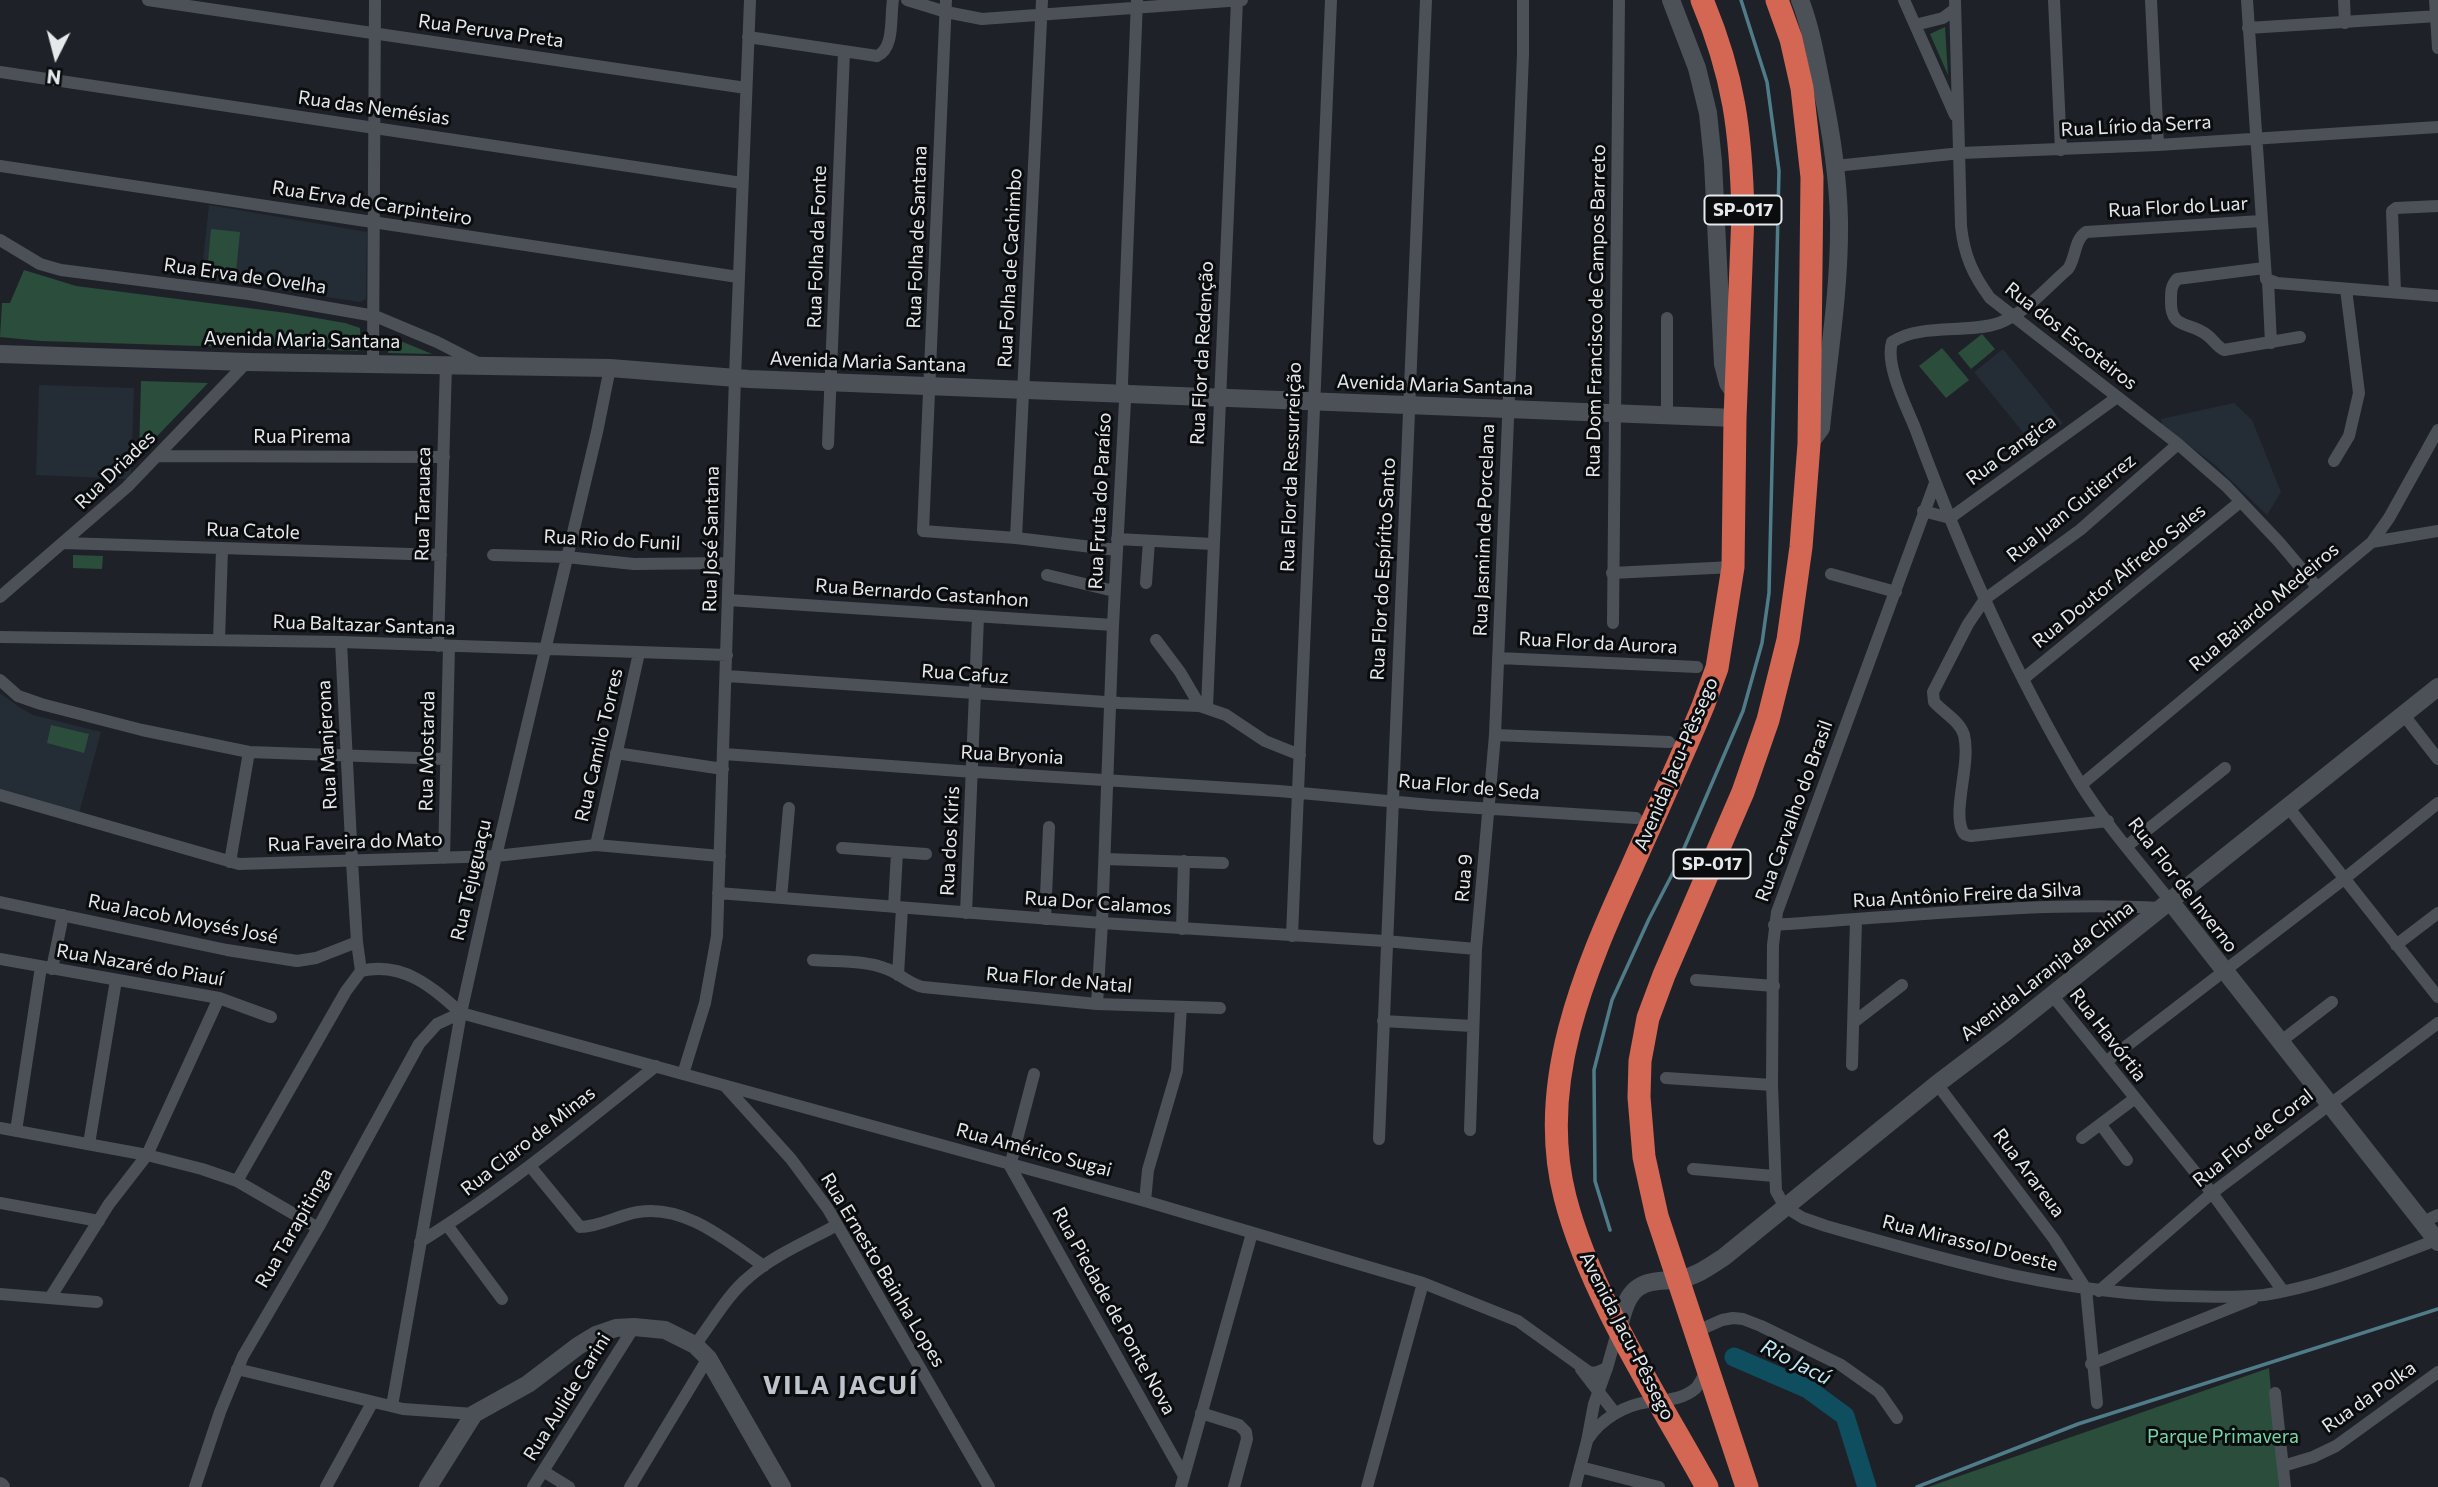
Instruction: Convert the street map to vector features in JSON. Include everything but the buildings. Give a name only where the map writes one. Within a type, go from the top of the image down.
[{"type":"highway","name":"Avenida Jacu-Pêssego","points":[[1702,0],[1728,70],[1737,115],[1742,162],[1743,214],[1733,567],[1717,668],[1688,743],[1599,938],[1577,1001],[1560,1068],[1556,1109],[1557,1149],[1565,1196],[1584,1256],[1619,1327],[1707,1487]]},
{"type":"highway","name":"SP-017","points":[[1748,1487],[1657,1216],[1644,1157],[1639,1097],[1640,1061],[1648,1018],[1743,792],[1768,720],[1787,640],[1801,547],[1809,444],[1812,177],[1802,88],[1791,39],[1777,0]]},
{"type":"street","name":"Rua Peruva Preta","points":[[148,0],[746,88]]},
{"type":"street","points":[[373,362],[375,0]]},
{"type":"street","name":"Rua José Santana","points":[[683,1074],[705,1003],[714,956],[718,893],[750,0]]},
{"type":"street","points":[[748,37],[877,56],[883,53],[888,42],[893,0]]},
{"type":"street","points":[[907,0],[946,6],[982,19],[1137,4],[1242,0]]},
{"type":"street","name":"Rua Folha de Cachimbo","points":[[1016,538],[1042,0]]},
{"type":"street","name":"Rua Flor da Redenção","points":[[1204,707],[1237,0]]},
{"type":"street","name":"Rua Flor da Ressurreição","points":[[1292,936],[1331,0]]},
{"type":"street","name":"Rua Flor do Espírito Santo","points":[[1379,1139],[1385,941],[1426,0]]},
{"type":"street","name":"Rua Jasmim de Porcelana","points":[[1490,809],[1523,55],[1523,0]]},
{"type":"street","name":"Rua Dom Francisco de Campos Barreto","points":[[1613,623],[1619,0]]},
{"type":"street","points":[[1671,0],[1697,68],[1708,113],[1723,364],[1736,407]]},
{"type":"street","points":[[1800,0],[1815,53],[1835,166],[1838,254],[1821,428],[1809,444]]},
{"type":"street","points":[[1903,0],[1958,122]]},
{"type":"street","points":[[2054,0],[2061,150]]},
{"type":"street","points":[[2151,0],[2158,145]]},
{"type":"street","points":[[2247,0],[2264,276],[2268,281],[2271,343]]},
{"type":"street","points":[[2344,0],[2345,23]]},
{"type":"street","points":[[2435,0],[2438,48]]},
{"type":"street","name":"Rua Fruta do Paraíso","points":[[1097,1003],[1124,395],[1122,383],[1137,4]]},
{"type":"street","points":[[1915,25],[1943,18],[1955,5]]},
{"type":"street","name":"Rua dos Escoteiros","points":[[1955,5],[1961,226],[1965,254],[1971,269],[1990,298],[2178,444],[2279,542],[2317,587]]},
{"type":"street","name":"Rua Folha de Santana","points":[[946,6],[923,531],[1117,545],[1149,541],[1213,544]]},
{"type":"street","points":[[2248,28],[2437,16]]},
{"type":"street","name":"Rua Folha da Fonte","points":[[828,444],[844,52]]},
{"type":"street","name":"Rua das Nemésias","points":[[0,72],[742,183]]},
{"type":"street","name":"Rua Lírio da Serra","points":[[1835,166],[1961,153],[2158,145],[2438,127]]},
{"type":"street","name":"Rua Erva de Carpinteiro","points":[[0,166],[738,277]]},
{"type":"street","points":[[2395,292],[2392,211],[2396,208],[2438,206]]},
{"type":"street","name":"Rua Flor do Luar","points":[[2014,316],[2074,262],[2079,239],[2086,232],[2261,221]]},
{"type":"street","name":"Rua Erva de Ovelha","points":[[0,240],[40,264],[61,270],[262,296],[375,317],[437,342],[482,365]]},
{"type":"street","points":[[2264,268],[2177,279],[2172,286],[2171,313],[2178,321],[2205,333],[2224,350],[2300,337]]},
{"type":"street","points":[[2268,281],[2438,296]]},
{"type":"street","points":[[2334,461],[2349,436],[2360,393],[2346,289]]},
{"type":"street","name":"Rua Flor de Inverno","points":[[2014,316],[1996,324],[1910,334],[1892,342],[1890,349],[1893,370],[1935,482],[2022,679],[2081,785],[2166,904],[2223,971],[2328,1104],[2430,1219],[2437,1241]]},
{"type":"street","points":[[1667,318],[1667,415]]},
{"type":"street","name":"Avenida Maria Santana","points":[[0,354],[247,362],[610,368],[735,377],[1124,395],[1667,415],[1736,407]]},
{"type":"street","name":"Rua Driades","points":[[0,597],[159,456],[247,362]]},
{"type":"street","name":"Rua Tarauaca","points":[[443,646],[441,555],[446,364]]},
{"type":"street","name":"Rua Tejuguaçu","points":[[392,1406],[461,1013],[610,368]]},
{"type":"street","name":"Rua Cangica","points":[[1950,518],[2116,398]]},
{"type":"street","name":"Rua Baiardo Medeiros","points":[[2081,785],[2372,542],[2389,518],[2438,430]]},
{"type":"street","name":"Rua Juan Gutierrez","points":[[1985,598],[2080,530],[2178,444]]},
{"type":"street","name":"Rua Pirema","points":[[159,456],[444,457]]},
{"type":"street","name":"Rua Carvalho do Brasil","points":[[1785,1207],[1776,1191],[1774,1176],[1774,925],[1781,899],[1935,482]]},
{"type":"street","name":"Rua Doutor Alfredo Sales","points":[[2022,679],[2240,502]]},
{"type":"street","points":[[1923,511],[1950,518]]},
{"type":"street","points":[[2372,542],[2438,531]]},
{"type":"street","points":[[1146,583],[1149,541]]},
{"type":"street","name":"Rua Catole","points":[[64,543],[441,555]]},
{"type":"street","points":[[219,640],[222,550]]},
{"type":"street","name":"Rua Rio do Funil","points":[[493,555],[566,557],[634,564],[729,564]]},
{"type":"street","points":[[1612,573],[1733,567]]},
{"type":"street","points":[[1047,575],[1114,591]]},
{"type":"street","points":[[1831,575],[1896,592]]},
{"type":"street","points":[[1985,598],[1968,624],[1933,697],[1934,702],[1955,721],[1964,737],[1966,753],[1961,810],[1963,833],[1971,836],[2108,821]]},
{"type":"street","name":"Rua Bernardo Castanhon","points":[[728,600],[1113,625]]},
{"type":"street","name":"Rua dos Kiris","points":[[966,913],[978,617]]},
{"type":"street","name":"Rua Baltazar Santana","points":[[0,638],[341,642],[727,655]]},
{"type":"street","points":[[1156,640],[1204,707],[1226,715],[1265,741],[1300,755]]},
{"type":"street","name":"Rua Manjerona","points":[[341,642],[352,862],[361,971]]},
{"type":"street","name":"Rua Mostarda","points":[[443,646],[446,759],[444,858]]},
{"type":"street","name":"Rua Camilo Torres","points":[[596,845],[639,653]]},
{"type":"street","name":"Rua Flor da Aurora","points":[[1498,658],[1697,667]]},
{"type":"street","name":"Rua Cafuz","points":[[727,676],[1110,703],[1204,707]]},
{"type":"street","points":[[0,680],[18,696],[71,713],[219,747],[249,752],[446,759]]},
{"type":"street","name":"Avenida Laranja da China","points":[[1678,1280],[1706,1269],[1721,1259],[2438,687]]},
{"type":"street","points":[[2403,714],[2438,759]]},
{"type":"street","points":[[1495,734],[1670,742]]},
{"type":"street","points":[[230,862],[249,752]]},
{"type":"street","points":[[616,753],[723,769]]},
{"type":"street","name":"Rua Bryonia","points":[[724,754],[1298,793]]},
{"type":"street","points":[[2127,846],[2225,768]]},
{"type":"street","name":"Rua Flor de Seda","points":[[1298,793],[1636,818]]},
{"type":"street","name":"Rua Faveira do Mato","points":[[0,795],[230,862],[252,865],[496,856],[596,845],[720,856]]},
{"type":"street","points":[[2106,1061],[2344,879],[2438,803]]},
{"type":"street","points":[[2288,807],[2438,997]]},
{"type":"street","points":[[781,898],[789,808]]},
{"type":"street","name":"Rua 9","points":[[1476,949],[1490,809]]},
{"type":"street","points":[[1045,919],[1049,827]]},
{"type":"street","points":[[842,848],[926,854]]},
{"type":"street","points":[[897,852],[898,975]]},
{"type":"street","points":[[1105,859],[1223,863]]},
{"type":"street","points":[[1182,929],[1184,861]]},
{"type":"street","name":"Rua Dor Calamos","points":[[718,893],[1476,949]]},
{"type":"street","name":"Rua Jacob Moysés José","points":[[0,902],[227,950],[296,961],[316,958],[357,942]]},
{"type":"street","name":"Rua Antônio Freire da Silva","points":[[1774,925],[2003,910],[2166,904]]},
{"type":"street","points":[[2396,944],[2438,913]]},
{"type":"street","points":[[16,1130],[47,968],[63,915]]},
{"type":"street","points":[[1852,1065],[1856,920]]},
{"type":"street","points":[[1470,1130],[1476,949]]},
{"type":"street","name":"Rua Nazaré do Piauí","points":[[0,959],[219,998],[271,1017]]},
{"type":"street","name":"Rua Flor de Natal","points":[[813,960],[878,966],[923,987],[1097,1003],[1220,1008]]},
{"type":"street","points":[[237,1181],[346,991],[361,971],[386,968],[405,973],[423,981],[461,1013]]},
{"type":"street","points":[[89,1144],[116,980]]},
{"type":"street","points":[[1696,980],[1774,986]]},
{"type":"street","points":[[1854,1022],[1902,985]]},
{"type":"street","name":"Rua Havórtia","points":[[2052,995],[2212,1193],[2283,1291]]},
{"type":"street","points":[[50,1298],[99,1221],[147,1155],[219,998]]},
{"type":"street","points":[[2280,1042],[2332,1002]]},
{"type":"street","points":[[1145,1201],[1149,1170],[1177,1071],[1181,1007]]},
{"type":"street","name":"Rua Américo Sugai","points":[[461,1013],[1145,1201],[1423,1283],[1518,1321],[1579,1366],[1615,1413]]},
{"type":"street","name":"Rua Tarapitinga","points":[[195,1487],[237,1369],[419,1044],[438,1024],[461,1013]]},
{"type":"street","points":[[1383,1021],[1472,1026]]},
{"type":"street","name":"Rua Flor de Coral","points":[[2092,1290],[2212,1193],[2438,1023]]},
{"type":"street","name":"Rua Claro de Minas","points":[[420,1242],[530,1166],[656,1066]]},
{"type":"street","points":[[1010,1166],[1034,1074]]},
{"type":"street","points":[[1666,1077],[1772,1085]]},
{"type":"street","name":"Rua Arareua","points":[[1937,1084],[2092,1290]]},
{"type":"street","name":"Rua Ernesto Bainha Lopes","points":[[725,1086],[791,1159],[828,1209],[989,1487]]},
{"type":"street","name":"Rua Havórtia","points":[[2082,1138],[2134,1099]]},
{"type":"street","points":[[2101,1125],[2127,1160]]},
{"type":"street","points":[[0,1128],[147,1155],[237,1181],[318,1228]]},
{"type":"street","points":[[530,1166],[580,1227],[646,1210],[667,1211],[710,1230],[764,1266]]},
{"type":"street","name":"Rua Piedade de Ponte Nova","points":[[1010,1166],[1182,1482]]},
{"type":"street","points":[[1693,1169],[1774,1176]]},
{"type":"street","points":[[0,1203],[99,1221]]},
{"type":"street","name":"Rua Mirassol D'oeste","points":[[1785,1207],[1820,1224],[1978,1269],[2092,1290],[2166,1296],[2263,1295],[2283,1291],[2354,1272],[2437,1241]]},
{"type":"street","points":[[447,1225],[502,1300]]},
{"type":"street","points":[[630,1487],[733,1293],[764,1266],[837,1225]]},
{"type":"street","points":[[1182,1482],[1252,1233]]},
{"type":"street","points":[[1575,1487],[1587,1441],[1590,1416],[1608,1368],[1623,1307],[1636,1288],[1649,1282],[1678,1280]]},
{"type":"street","points":[[1367,1487],[1423,1283]]},
{"type":"street","points":[[2092,1290],[2091,1364],[2097,1403]]},
{"type":"street","points":[[0,1294],[97,1302]]},
{"type":"street","points":[[2091,1364],[2263,1295]]},
{"type":"street","points":[[1695,1332],[1733,1318],[1761,1326],[1841,1365],[1879,1392],[1897,1418]]},
{"type":"street","points":[[428,1487],[474,1414],[528,1384],[596,1335],[616,1328],[634,1327],[665,1330],[701,1352],[782,1487]]},
{"type":"street","name":"Rua Aulide Carini","points":[[533,1487],[634,1327]]},
{"type":"street","points":[[1579,1366],[1595,1373],[1608,1368]]},
{"type":"street","points":[[1587,1441],[1595,1427],[1615,1413],[1639,1404],[1660,1402],[1690,1392],[1697,1387],[1707,1368]]},
{"type":"street","points":[[237,1369],[372,1403],[426,1412],[474,1414]]},
{"type":"street","name":"Rua da Polka","points":[[2283,1466],[2313,1457],[2336,1446],[2437,1373]]},
{"type":"street","points":[[2275,1393],[2285,1487]]},
{"type":"street","points":[[326,1487],[372,1403]]},
{"type":"street","points":[[1202,1413],[1239,1424],[1246,1432],[1247,1439],[1234,1487]]},
{"type":"street","points":[[1580,1467],[1658,1487]]},
{"type":"street","points":[[543,1471],[569,1487]]},
{"type":"shaded area","points":[[209,205],[367,232],[366,299],[360,302],[201,278]]},
{"type":"shaded area","points":[[2003,349],[2063,423],[2034,446],[1974,372]]},
{"type":"shaded area","points":[[39,385],[134,388],[131,479],[36,475]]},
{"type":"shaded area","points":[[2234,403],[2252,420],[2281,492],[2267,515],[2214,464],[2162,425],[2161,419]]},
{"type":"shaded area","points":[[0,693],[33,715],[101,732],[78,817],[0,796]]},
{"type":"green space","points":[[1945,27],[1948,75],[1930,34]]},
{"type":"green space","points":[[211,229],[240,232],[236,273],[207,271]]},
{"type":"green space","points":[[24,270],[76,286],[345,323],[360,328],[361,351],[41,341],[0,337],[2,303],[10,303]]},
{"type":"green space","points":[[1982,334],[1995,349],[1971,369],[1958,353]]},
{"type":"green space","points":[[387,336],[391,337],[432,354],[388,353]]},
{"type":"green space","points":[[1942,348],[1969,380],[1946,398],[1919,366]]},
{"type":"green space","points":[[141,381],[208,383],[139,455]]},
{"type":"green space","points":[[73,555],[103,556],[102,569],[73,568]]},
{"type":"green space","points":[[51,725],[89,734],[84,753],[47,743]]},
{"type":"green space","name":"Parque Primavera","points":[[2269,1368],[2279,1487],[1928,1487]]},
{"type":"waterway","points":[[1610,1230],[1595,1181],[1594,1070],[1612,1000],[1676,867],[1743,711],[1762,643],[1769,593],[1779,171],[1767,82],[1741,0]]},
{"type":"waterway","points":[[1917,1487],[2078,1424],[2438,1309]]},
{"type":"waterway","name":"Rio Jacú","points":[[1734,1357],[1808,1389],[1845,1416],[1867,1487]]},
{"type":"district","name":"VILA JACUÍ","points":[[841,1385]]}]
